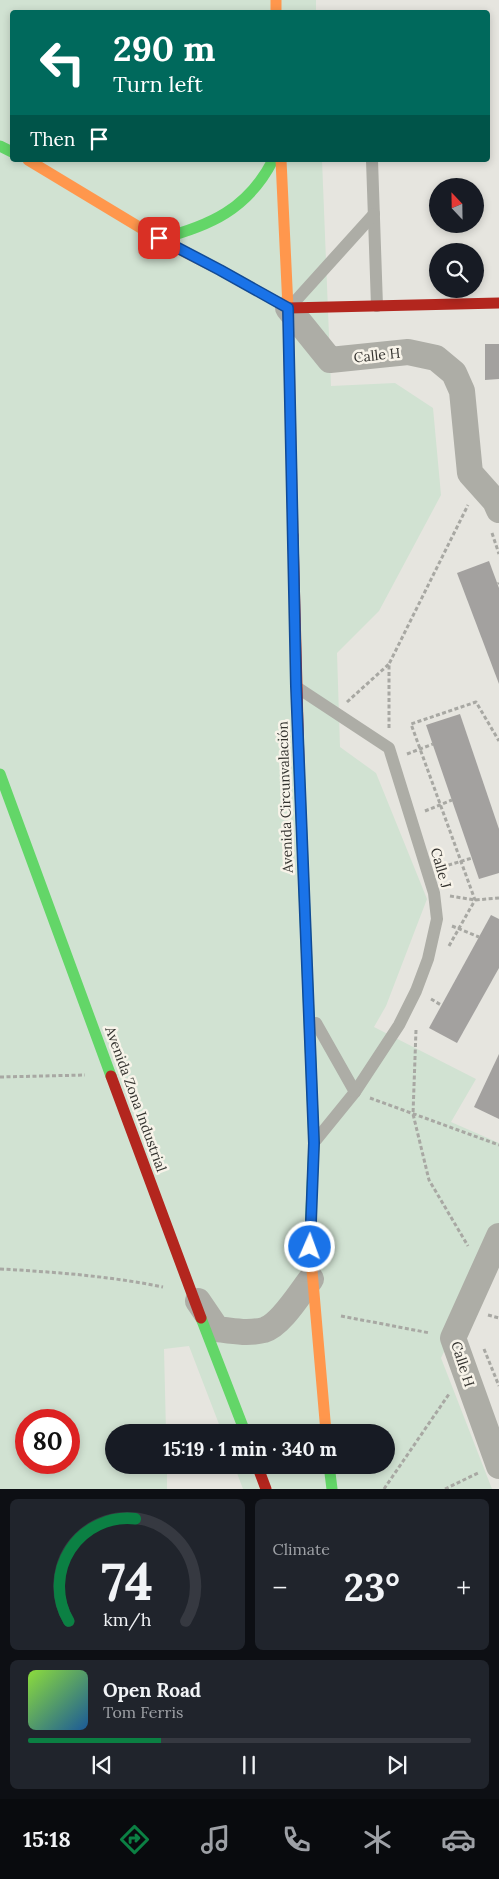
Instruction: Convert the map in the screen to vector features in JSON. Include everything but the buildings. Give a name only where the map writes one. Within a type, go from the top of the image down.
[{"type":"main road","points":[[31,162],[159,238],[288,308],[499,303]]},
{"type":"main road","points":[[159,238],[185,234],[202,228],[233,210],[259,185],[272,162]]},
{"type":"main road","name":"Avenida Circunvalación","points":[[281,162],[288,308],[296,686],[314,1143],[310,1247],[311,1279],[325,1424]]},
{"type":"main road","name":"Avenida Zona Industrial","points":[[0,774],[242,1424]]},
{"type":"main road","points":[[260,1474],[266,1489]]},
{"type":"main road","points":[[330,1474],[332,1489]]},
{"type":"street","name":"Calle H","points":[[288,308],[330,360],[408,352],[436,358],[454,373],[462,390],[470,473]]},
{"type":"street","points":[[470,473],[495,502],[494,519]]},
{"type":"street","name":"Calle H","points":[[498,1465],[453,1338],[499,1236]]},
{"type":"street","points":[[192,1293],[217,1329],[240,1332],[265,1330],[280,1319],[311,1279]]},
{"type":"lane","points":[[372,162],[377,306]]},
{"type":"lane","points":[[288,308],[374,214]]},
{"type":"lane","points":[[296,686],[335,712],[391,754]]},
{"type":"lane","name":"Calle J","points":[[314,1143],[355,1092],[399,1024],[416,991],[428,958],[437,919],[434,893],[391,754]]},
{"type":"lane","points":[[309,1011],[355,1092]]},
{"type":"path","points":[[335,712],[389,664],[470,500],[470,473]]},
{"type":"path","points":[[494,519],[499,554]]},
{"type":"path","points":[[389,664],[391,754],[420,749],[433,744]]},
{"type":"path","points":[[475,900],[411,724],[476,702],[499,741]]},
{"type":"path","points":[[410,816],[452,800]]},
{"type":"path","points":[[427,871],[472,858]]},
{"type":"path","points":[[434,893],[475,900],[499,898]]},
{"type":"path","points":[[437,919],[479,937]]},
{"type":"path","points":[[418,1024],[413,1114],[429,1180],[483,1270]]},
{"type":"path","points":[[0,1077],[111,1075]]},
{"type":"path","points":[[355,1092],[499,1144]]},
{"type":"path","points":[[0,1269],[55,1272],[133,1280],[192,1293]]},
{"type":"path","points":[[486,1322],[492,1308]]},
{"type":"path","points":[[314,1312],[453,1338]]},
{"type":"path","points":[[482,1344],[499,1386]]},
{"type":"path","points":[[384,1489],[465,1371]]},
{"type":"path","points":[[445,1489],[498,1465]]},
{"type":"green space","points":[[0,0],[316,0],[316,10],[10,10],[10,162],[322,162],[331,386],[395,383],[433,408],[441,495],[379,611],[337,653],[340,747],[376,773],[427,899],[386,1006],[374,1027],[476,1079],[451,1122],[499,1143],[499,1236],[441,1358],[492,1489],[243,1489],[237,1474],[395,1474],[395,1424],[219,1424],[189,1346],[164,1349],[166,1424],[105,1424],[105,1474],[167,1474],[167,1489],[0,1489]]},
{"type":"traffic: fast","points":[[0,146],[10,151]]},
{"type":"traffic: fast","points":[[159,239],[195,228],[226,213],[252,191],[272,162]]},
{"type":"traffic: fast","points":[[299,763],[314,1143],[310,1234]]},
{"type":"traffic: fast","points":[[0,774],[111,1076]]},
{"type":"traffic: fast","points":[[201,1318],[242,1424]]},
{"type":"traffic: fast","points":[[330,1474],[332,1489]]},
{"type":"traffic: slow","points":[[276,0],[276,10]]},
{"type":"traffic: slow","points":[[31,162],[159,239],[288,308]]},
{"type":"traffic: slow","points":[[281,162],[288,308],[293,535]]},
{"type":"traffic: slow","points":[[310,1234],[325,1424]]},
{"type":"traffic: jam","points":[[288,308],[499,303]]},
{"type":"traffic: jam","points":[[293,535],[299,763]]},
{"type":"traffic: jam","points":[[111,1076],[201,1318]]},
{"type":"traffic: jam","points":[[260,1474],[266,1489]]},
{"type":"route","points":[[159,238],[288,308],[296,686],[314,1143],[310,1247]]}]
